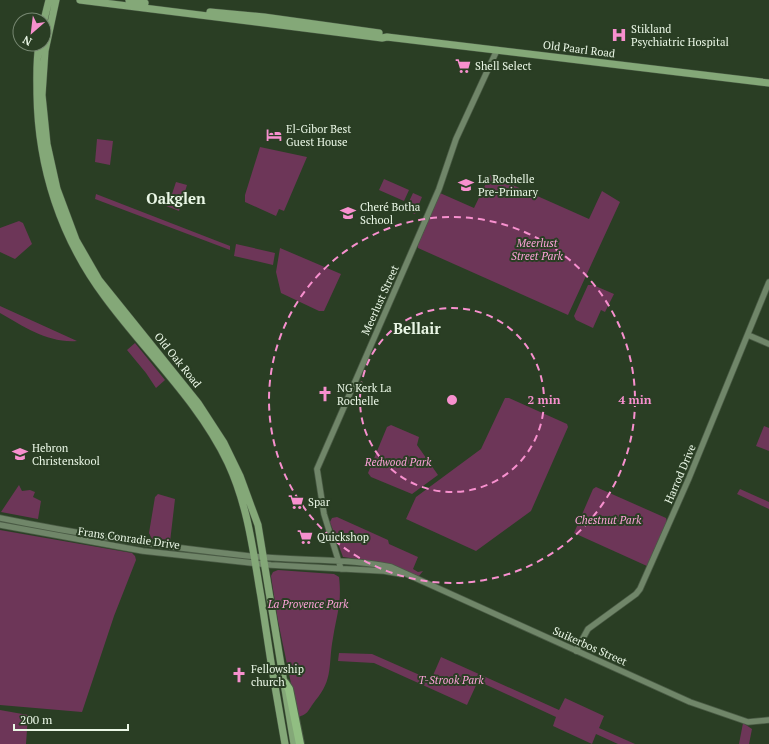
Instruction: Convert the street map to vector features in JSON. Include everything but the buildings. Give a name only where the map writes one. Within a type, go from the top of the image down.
[{"type":"highway","points":[[285,683],[289,689],[300,744]]},
{"type":"main road","points":[[46,12],[49,0]]},
{"type":"main road","name":"Old Oak Road","points":[[56,0],[45,57],[43,103],[49,157],[65,213],[84,254],[99,280],[190,392],[224,443],[240,476],[254,510],[264,557],[294,744]]},
{"type":"main road","name":"Old Paarl Road","points":[[80,0],[382,38],[387,37],[769,83]]},
{"type":"main road","name":"Old Paarl Road","points":[[129,0],[199,11],[264,17],[339,27],[383,34],[387,37]]},
{"type":"main road","name":"Old Oak Road","points":[[38,52],[36,74],[39,135],[49,185],[61,220],[77,254],[95,283],[194,406],[219,446],[234,476],[244,506],[255,556],[285,744]]},
{"type":"street","name":"Meerlust Street","points":[[341,569],[324,514],[317,469],[439,189],[456,139],[497,50]]},
{"type":"street","name":"Harrod Drive","points":[[576,650],[588,629],[636,594],[640,589],[689,478],[769,282]]},
{"type":"street","points":[[748,335],[769,344]]},
{"type":"street","name":"Frans Conradie Drive","points":[[0,518],[145,543],[264,557]]},
{"type":"street","name":"Frans Conradie Drive","points":[[0,525],[142,551],[265,565]]},
{"type":"street","name":"Suikerbos Street","points":[[264,557],[381,565],[397,570],[697,704],[748,722],[769,720]]},
{"type":"street","name":"Suikerbos Street","points":[[265,565],[384,571],[407,575]]},
{"type":"green space","points":[[97,139],[113,141],[110,165],[95,162]]},
{"type":"green space","points":[[260,147],[307,157],[284,211],[279,209],[276,216],[245,202],[245,195]]},
{"type":"green space","name":"Meerlust Street Park","points":[[490,175],[589,219],[602,191],[620,202],[568,315],[418,248],[440,193],[474,208]]},
{"type":"green space","points":[[384,179],[409,190],[404,201],[379,190]]},
{"type":"green space","points":[[176,182],[187,185],[179,211],[161,204],[166,191],[172,194]]},
{"type":"green space","points":[[413,193],[422,197],[415,214],[405,210]]},
{"type":"green space","points":[[96,194],[230,246],[230,250],[95,199]]},
{"type":"green space","points":[[19,221],[23,223],[32,244],[15,259],[0,252],[0,228]]},
{"type":"green space","points":[[236,244],[275,253],[273,265],[234,256]]},
{"type":"green space","points":[[280,248],[341,274],[324,311],[319,311],[281,293],[276,272]]},
{"type":"green space","points":[[588,285],[593,285],[614,294],[605,312],[601,310],[593,328],[576,320],[574,316]]},
{"type":"green space","points":[[0,306],[77,341],[66,341],[46,337],[27,329],[0,313]]},
{"type":"green space","points":[[135,343],[165,380],[156,388],[127,350]]},
{"type":"green space","points":[[505,398],[509,398],[567,424],[568,427],[531,511],[476,551],[406,519],[416,497],[481,449]]},
{"type":"green space","name":"Redwood Park","points":[[391,425],[419,437],[417,445],[438,475],[412,494],[371,477],[368,473],[387,427]]},
{"type":"green space","points":[[764,426],[769,428],[769,451],[756,446]]},
{"type":"green space","points":[[19,485],[22,491],[30,490],[35,492],[33,497],[41,501],[38,519],[1,512]]},
{"type":"green space","name":"Chestnut Park","points":[[596,487],[666,518],[667,522],[647,566],[574,533],[593,489]]},
{"type":"green space","points":[[740,489],[769,502],[769,509],[737,494]]},
{"type":"green space","points":[[158,494],[175,499],[170,542],[152,539],[149,533],[155,497]]},
{"type":"green space","points":[[337,517],[388,540],[389,544],[418,557],[413,569],[418,572],[423,571],[419,576],[380,562],[343,557],[330,522],[332,518]]},
{"type":"green space","points":[[0,530],[132,553],[135,556],[136,560],[114,616],[82,712],[0,705]]},
{"type":"green space","name":"La Provence Park","points":[[278,570],[334,574],[339,577],[339,608],[328,678],[321,693],[308,711],[298,717],[278,621],[271,576],[273,572]]},
{"type":"green space","name":"T-Strook Park","points":[[339,653],[372,654],[431,680],[441,657],[559,710],[565,698],[604,716],[599,728],[635,744],[618,744],[596,734],[592,744],[553,726],[556,717],[478,681],[467,705],[374,663],[338,661]]},
{"type":"green space","points":[[0,710],[28,715],[26,744],[0,744]]},
{"type":"green space","points":[[743,723],[752,729],[749,744],[739,744]]},
{"type":"place","name":"Stikland Psychiatric Hospital","points":[[619,35]]},
{"type":"place","name":"Shell Select","points":[[463,66]]},
{"type":"place","name":"El-Gibor Best Guest House","points":[[274,135]]},
{"type":"place","name":"La Rochelle Pre-Primary","points":[[466,185]]},
{"type":"place","name":"Cheré Botha School","points":[[348,213]]},
{"type":"place","name":"NG Kerk La Rochelle","points":[[325,394]]},
{"type":"place","name":"Hebron Christenskool","points":[[20,454]]},
{"type":"place","name":"Spar","points":[[296,502]]},
{"type":"place","name":"Quickshop","points":[[305,537]]},
{"type":"place","name":"Fellowship church","points":[[239,675]]},
{"type":"district","name":"Oakglen","points":[[176,198]]},
{"type":"district","name":"Bellair","points":[[417,328]]}]
